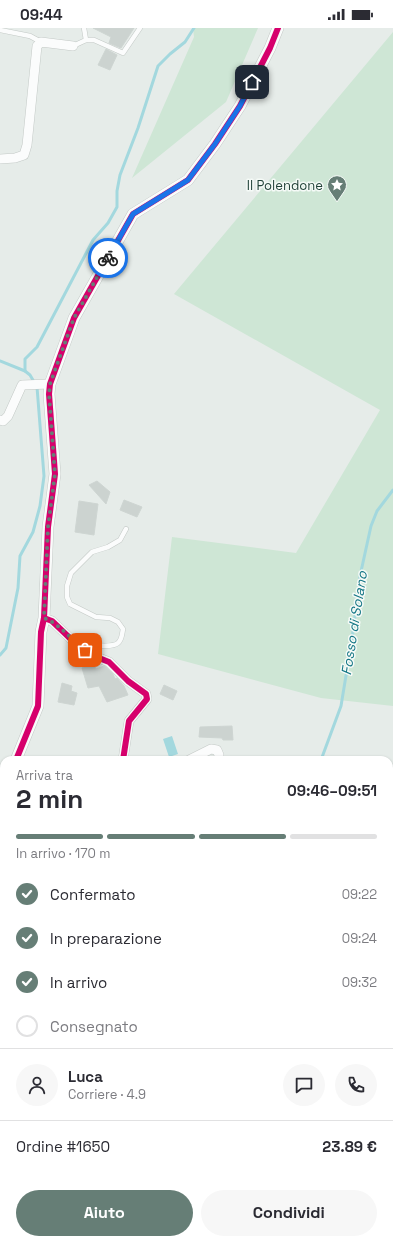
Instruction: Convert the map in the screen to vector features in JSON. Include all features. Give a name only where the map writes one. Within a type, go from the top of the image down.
[{"type":"street","points":[[18,756],[38,706],[48,527],[55,474],[49,394],[45,384],[74,318],[133,214],[188,180],[215,144],[240,106],[270,48],[278,28]]},
{"type":"street","points":[[0,159],[14,158],[24,155],[27,145],[37,46],[41,42],[73,46]]},
{"type":"street","points":[[0,420],[2,421],[8,416],[22,385],[45,384]]},
{"type":"street","points":[[44,618],[52,621],[76,643],[94,656],[109,662],[128,681],[146,694],[147,699],[129,721],[124,756]]},
{"type":"street","points":[[197,756],[211,749],[217,750],[219,756]]},
{"type":"lane","points":[[84,28],[86,40]]},
{"type":"lane","points":[[73,46],[86,40],[94,40],[123,53],[140,28]]},
{"type":"lane","points":[[0,30],[30,36],[41,42]]},
{"type":"lane","points":[[76,643],[113,646],[118,643],[122,637],[123,629],[118,622],[110,618],[96,617],[70,604],[67,597],[67,586],[71,573],[92,552],[108,547],[120,540],[126,529]]},
{"type":"green space","points":[[193,28],[258,28],[226,102],[132,178],[194,37]]},
{"type":"green space","points":[[393,32],[393,706],[321,698],[158,654],[172,537],[296,553],[380,410],[174,294]]},
{"type":"water","points":[[172,736],[178,754],[169,756],[163,739]]},
{"type":"building","points":[[93,28],[134,28],[121,48],[109,43],[111,37]]},
{"type":"building","points":[[106,49],[117,55],[110,70],[98,65]]},
{"type":"building","points":[[97,481],[110,492],[106,504],[89,485]]},
{"type":"building","points":[[124,500],[142,507],[137,517],[120,510]]},
{"type":"building","points":[[79,501],[98,504],[94,535],[75,532]]},
{"type":"building","points":[[93,663],[96,669],[104,666],[106,667],[113,674],[115,679],[117,678],[124,686],[128,695],[107,702],[99,686],[88,688],[82,668]]},
{"type":"building","points":[[62,683],[72,686],[71,691],[77,693],[74,705],[58,702]]},
{"type":"building","points":[[164,685],[177,691],[173,700],[160,694]]},
{"type":"building","points":[[232,726],[233,740],[199,737],[200,727]]},
{"type":"waterway","points":[[0,655],[6,648],[18,588],[20,556],[33,532],[40,506],[44,476],[37,387],[30,375],[25,371],[25,359],[37,347],[93,240],[108,223],[117,207],[117,191],[120,175],[138,128],[158,66],[185,42],[194,28]]},
{"type":"waterway","points":[[0,361],[25,371]]},
{"type":"waterway","name":"Fosso di Solano","points":[[322,756],[341,706],[360,576],[371,526],[377,511],[393,490]]},
{"type":"cycle path","points":[[18,756],[38,706],[48,527],[55,474],[49,394],[50,384],[74,318],[133,214],[188,180],[215,144],[240,106],[270,48],[278,28]]},
{"type":"cycle path","points":[[44,618],[52,621],[75,643],[94,656],[109,662],[128,681],[146,694],[147,699],[129,721],[124,756]]},
{"type":"way so far","points":[[85,650],[52,621],[44,618],[48,527],[55,474],[49,394],[50,384],[74,318],[108,258]]},
{"type":"place","name":"Il Polendone","points":[[337,202]]},
{"type":"route","points":[[108,258],[133,214],[188,180],[215,144],[240,106],[252,82]]}]
